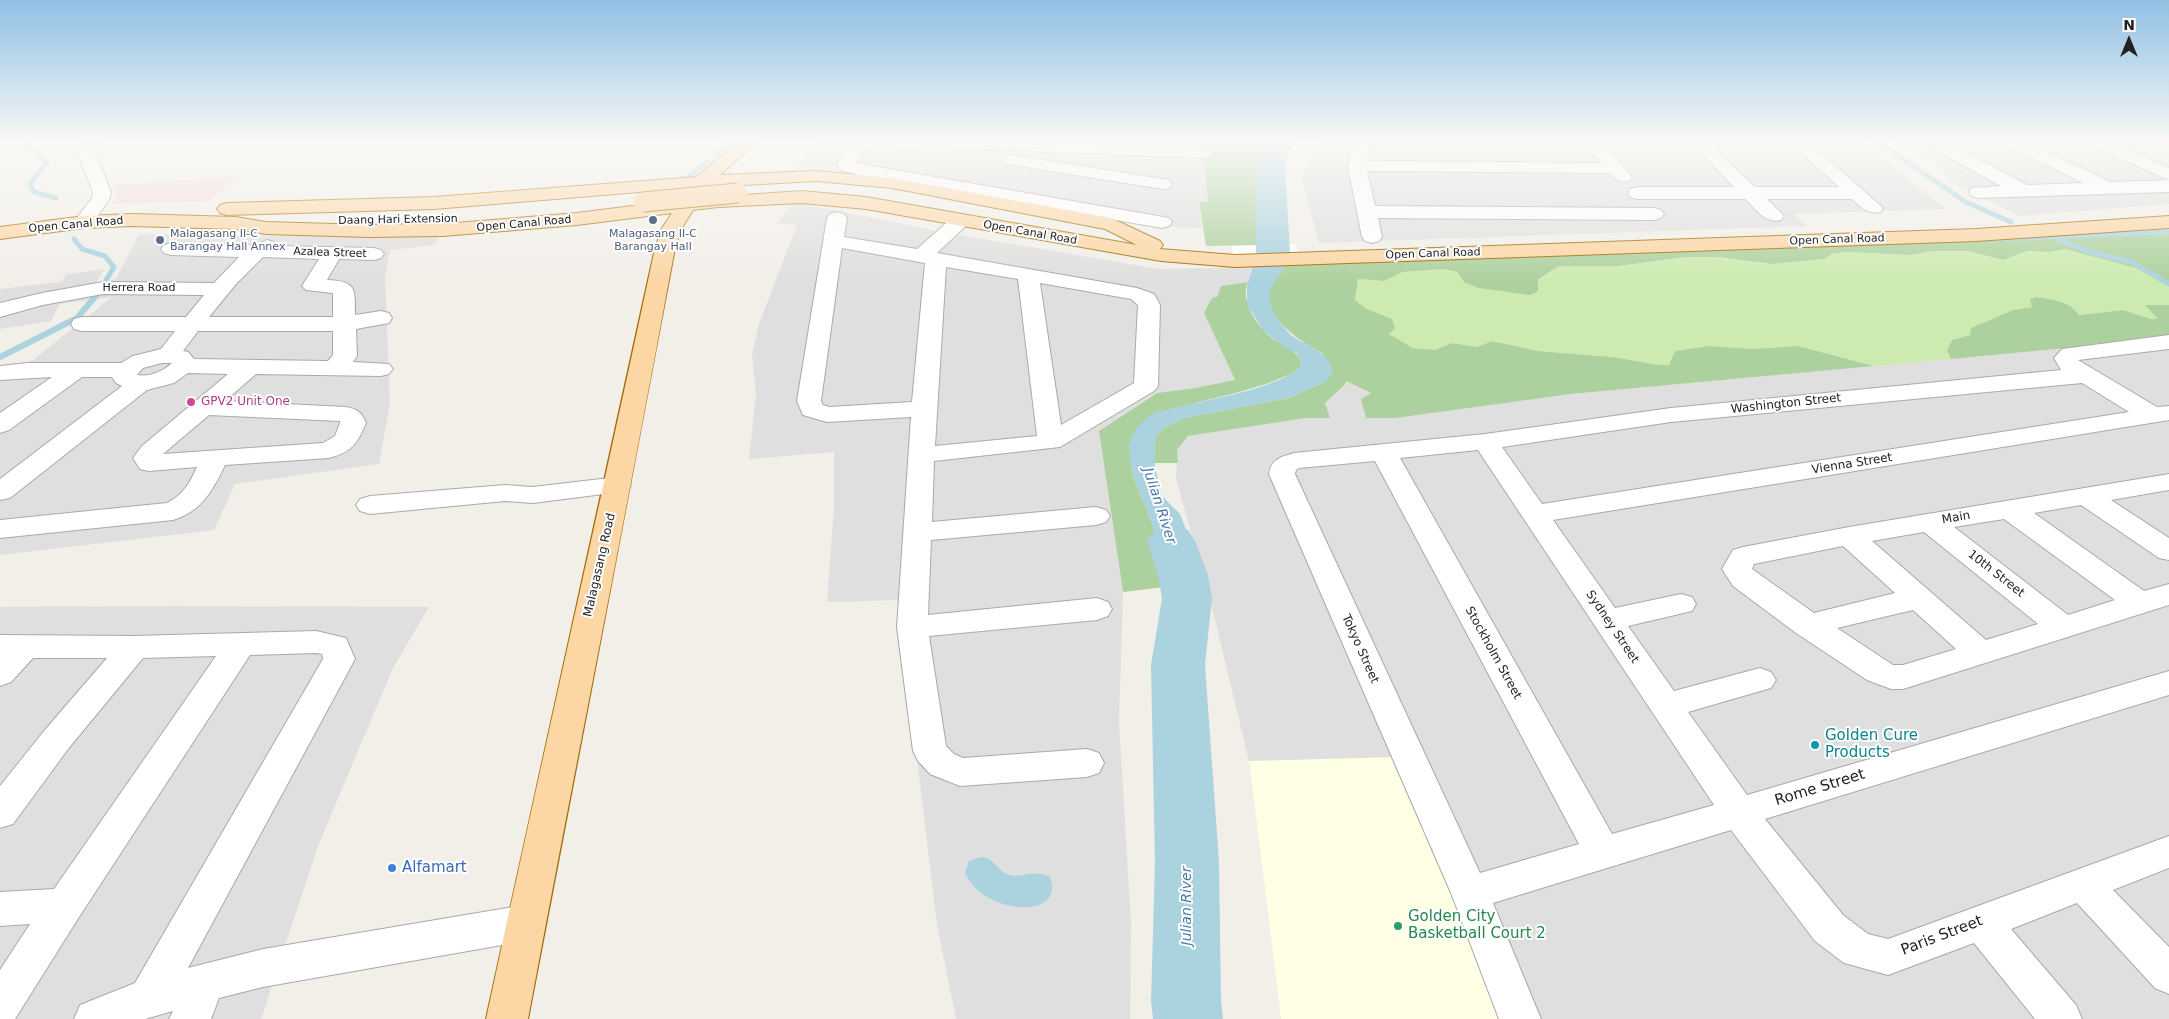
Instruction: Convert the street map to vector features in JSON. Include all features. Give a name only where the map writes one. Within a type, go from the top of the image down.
[{"type":"main road","name":"Malagasang Road","points":[[506,1019],[571,699],[618,485],[662,258],[672,228],[694,193],[700,188]]},
{"type":"main road","name":"Open Canal Road","points":[[0,221],[89,216],[132,220],[236,223],[274,229],[393,232],[467,229],[578,219],[724,188]]},
{"type":"main road","name":"Daang Hari Extension","points":[[253,210],[284,213],[427,212],[643,198],[764,188]]},
{"type":"main road","name":"Daang Hari Extension","points":[[867,188],[1063,224],[1099,237],[1234,256]]},
{"type":"main road","name":"Open Canal Road","points":[[909,188],[1111,224],[1155,246]]},
{"type":"main road","name":"Daang Hari Extension","points":[[738,190],[799,190],[857,194],[1057,230],[1102,246]]},
{"type":"main road","name":"Open Canal Road","points":[[0,233],[89,216],[149,208],[253,210],[293,206],[694,193],[760,198],[820,198],[866,203],[1102,246],[1176,257],[1976,235],[2169,222]]},
{"type":"main road","name":"Daang Hari Extension","points":[[236,223],[450,220],[533,214],[643,198]]},
{"type":"street","points":[[89,216],[101,198],[100,188]]},
{"type":"street","points":[[977,188],[996,194],[1162,222]]},
{"type":"street","points":[[996,194],[999,188]]},
{"type":"street","points":[[1155,246],[1162,222],[1163,188]]},
{"type":"street","points":[[1361,188],[1372,237]]},
{"type":"street","points":[[1366,212],[1658,218],[1632,188]]},
{"type":"street","points":[[1745,188],[1774,216]]},
{"type":"street","points":[[1851,188],[1874,208]]},
{"type":"street","points":[[2019,188],[2023,190]]},
{"type":"street","points":[[1978,192],[2073,188]]},
{"type":"street","points":[[1637,193],[1856,192]]},
{"type":"street","points":[[837,218],[809,401],[812,410],[827,415],[924,408]]},
{"type":"street","points":[[968,222],[933,258],[912,627],[930,751],[942,764],[960,772],[1087,763]]},
{"type":"street","points":[[0,373],[27,370],[77,370],[134,376],[170,375],[192,325],[221,289],[257,251],[271,245],[274,229]]},
{"type":"street","points":[[834,241],[1137,294],[1146,299],[1149,305],[1146,386],[1051,442],[921,456]]},
{"type":"street","name":"Azalea Street","points":[[171,249],[374,254]]},
{"type":"street","points":[[332,253],[313,286],[338,287],[344,290],[343,324],[345,356],[334,369]]},
{"type":"street","points":[[1028,275],[1051,442]]},
{"type":"street","name":"Herrera Road","points":[[0,310],[104,288],[221,289]]},
{"type":"street","points":[[82,324],[343,324],[381,318]]},
{"type":"street","points":[[2161,414],[2069,365],[2066,358],[2070,354],[2169,342]]},
{"type":"street","points":[[175,361],[250,367],[381,370]]},
{"type":"street","points":[[204,407],[346,414],[351,417],[353,423],[346,440],[329,450],[214,460],[149,463],[146,458],[151,451],[250,367]]},
{"type":"street","points":[[0,425],[77,370]]},
{"type":"street","name":"Washington Street","points":[[1485,442],[1671,416],[2087,375]]},
{"type":"street","points":[[0,492],[134,376]]},
{"type":"street","name":"Vienna Street","points":[[1535,514],[2161,414]]},
{"type":"street","name":"Tokyo Street","points":[[1485,442],[1294,462],[1283,466],[1282,474],[1470,894],[1520,1019]]},
{"type":"street","name":"Sydney Street","points":[[1485,442],[1739,813]]},
{"type":"street","name":"Stockholm Street","points":[[1384,453],[1603,854]]},
{"type":"street","points":[[0,529],[173,511],[184,506],[194,498],[214,460]]},
{"type":"street","name":"Main","points":[[1807,625],[1743,580],[1737,569],[1743,557],[1929,522],[2167,484]]},
{"type":"street","points":[[370,505],[505,493],[532,495],[618,485]]},
{"type":"street","points":[[2086,496],[2169,551]]},
{"type":"street","points":[[2009,509],[2138,602]]},
{"type":"street","points":[[917,532],[1096,516]]},
{"type":"street","name":"10th Street","points":[[1929,522],[2062,626]]},
{"type":"street","points":[[1849,536],[1980,652]]},
{"type":"street","points":[[1807,625],[1878,672],[1891,677],[1902,677],[2138,602],[2169,594]]},
{"type":"street","points":[[1807,625],[1920,598]]},
{"type":"street","points":[[1607,620],[1682,604]]},
{"type":"street","points":[[912,627],[1097,609]]},
{"type":"street","points":[[0,674],[13,646],[134,647],[316,642],[335,646],[339,659],[150,997]]},
{"type":"street","points":[[0,1006],[65,905],[242,644]]},
{"type":"street","points":[[0,813],[56,740],[134,647]]},
{"type":"street","points":[[1666,706],[1760,680]]},
{"type":"street","name":"Rome Street","points":[[1470,894],[2169,684]]},
{"type":"street","name":"Paris Street","points":[[1739,813],[1830,928],[1858,950],[1888,957],[1980,921],[2169,852]]},
{"type":"street","points":[[2082,883],[2169,975]]},
{"type":"street","points":[[0,909],[65,905]]},
{"type":"street","points":[[1980,921],[2061,1019]]},
{"type":"street","points":[[95,1019],[150,997],[279,964],[525,923]]},
{"type":"street","points":[[190,1019],[205,982]]},
{"type":"shaded area","points":[[116,188],[225,188],[209,201],[113,204],[117,191]]},
{"type":"shaded area","points":[[939,188],[1207,188],[1208,202],[1199,202],[1202,228],[1171,227]]},
{"type":"shaded area","points":[[1304,188],[1919,188],[1946,209],[1794,214],[1807,226],[1319,243]]},
{"type":"shaded area","points":[[1960,188],[2169,188],[2169,204],[2018,216],[1995,203],[1978,198]]},
{"type":"shaded area","points":[[793,202],[938,231],[1158,269],[1253,267],[1248,282],[1221,286],[1217,297],[1204,313],[1235,380],[1157,393],[1099,431],[1123,592],[1119,721],[1131,924],[1130,1019],[956,1019],[937,925],[898,600],[827,602],[834,507],[834,452],[749,459],[756,395],[752,354],[759,324],[797,225],[777,223]]},
{"type":"shaded area","points":[[139,234],[389,237],[439,235],[436,245],[390,250],[385,277],[390,404],[379,464],[235,484],[214,530],[0,555],[0,366],[20,365],[33,360],[112,297],[60,304],[51,321],[0,329],[0,289],[61,282],[67,274],[104,269],[96,283],[116,279]]},
{"type":"shaded area","points":[[2169,335],[2169,1019],[1281,1019],[1249,761],[1215,620],[1176,478],[1177,450],[1188,436],[1306,418],[1329,418],[1325,403],[1345,386],[1346,381],[1371,393],[1396,418],[1571,394],[2077,347]]},
{"type":"shaded area","points":[[0,607],[429,607],[393,668],[318,846],[261,1019],[0,1019]]},
{"type":"shaded area","points":[[1397,757],[1506,1019],[1281,1019],[1249,761]]},
{"type":"green space","points":[[1207,188],[1258,188],[1259,245],[1206,246],[1199,202],[1208,201]]},
{"type":"green space","points":[[2169,234],[2169,286],[2143,270],[2065,249],[2049,252],[2027,251],[2003,260],[1968,251],[1934,251],[1910,255],[1846,252],[1832,254],[1824,259],[1773,264],[1718,257],[1685,257],[1619,266],[1565,266],[1557,267],[1538,280],[1538,291],[1530,295],[1479,288],[1464,282],[1457,272],[1444,269],[1403,272],[1384,281],[1358,279],[1355,300],[1365,308],[1392,319],[1395,328],[1389,334],[1413,348],[1435,350],[1452,343],[1477,347],[1492,341],[1538,351],[1613,357],[1669,365],[1675,351],[1710,346],[1752,349],[1798,346],[1874,366],[1571,394],[1396,418],[1366,418],[1361,399],[1371,393],[1346,381],[1345,385],[1325,403],[1330,418],[1306,418],[1188,436],[1177,450],[1178,463],[1155,463],[1155,438],[1163,428],[1184,418],[1288,398],[1327,381],[1322,353],[1295,336],[1278,320],[1272,311],[1269,302],[1270,288],[1285,265]]},
{"type":"green space","points":[[2065,249],[2143,270],[2169,286],[2169,305],[2146,305],[2159,319],[2151,319],[2123,310],[2079,315],[2066,304],[2036,297],[2032,307],[2013,310],[1971,328],[1970,335],[1952,340],[1947,350],[1951,359],[1874,366],[1798,346],[1752,349],[1710,346],[1669,365],[1660,365],[1613,357],[1538,351],[1492,341],[1477,347],[1452,343],[1435,350],[1413,348],[1389,334],[1392,319],[1365,308],[1355,300],[1358,279],[1384,281],[1403,272],[1444,269],[1457,272],[1464,282],[1538,281],[1557,267],[1619,266],[1685,257],[1718,257],[1773,264],[1824,259],[1832,254],[1846,252],[1910,255],[1934,251],[1968,251],[2003,260],[2027,251],[2049,252]]},
{"type":"green space","points":[[1248,282],[1246,298],[1252,314],[1269,335],[1300,358],[1301,367],[1293,373],[1269,383],[1195,403],[1129,445],[1133,476],[1152,523],[1173,586],[1123,592],[1099,431],[1157,393],[1235,380],[1204,313],[1212,298],[1217,297],[1221,286]]},
{"type":"green space","points":[[2036,297],[2066,304],[2079,315],[2123,310],[2151,319],[2158,319],[2145,305],[2169,305],[2169,335],[2077,347],[1951,359],[1947,350],[1952,340],[1970,335],[1971,328],[2013,310],[2032,307],[2030,299]]},
{"type":"water","points":[[1259,189],[1281,189],[1289,236],[1286,264],[1270,293],[1272,309],[1290,334],[1327,359],[1332,373],[1327,381],[1288,398],[1184,418],[1163,428],[1155,438],[1155,467],[1162,496],[1180,514],[1187,532],[1198,601],[1175,601],[1173,586],[1152,523],[1133,476],[1129,445],[1136,428],[1150,415],[1229,396],[1269,384],[1301,367],[1301,360],[1296,353],[1284,347],[1263,330],[1247,305],[1247,286],[1260,243]]},
{"type":"water","points":[[981,857],[989,860],[1007,874],[1017,876],[1037,874],[1050,877],[1052,891],[1046,901],[1035,906],[1020,907],[988,898],[974,887],[965,873],[969,861]]},
{"type":"pier","points":[[1295,244],[1300,255],[1234,257],[1231,246]]},
{"type":"waterway","points":[[32,188],[34,192],[56,198]]},
{"type":"waterway","name":"Julian River","points":[[1271,188],[1273,252]]},
{"type":"waterway","points":[[1945,188],[1966,202],[2011,222]]},
{"type":"waterway","points":[[1995,239],[2169,232]]},
{"type":"waterway","points":[[74,239],[82,249],[105,256],[114,267],[99,292]]},
{"type":"waterway","points":[[2058,239],[2090,252],[2131,262],[2169,284]]},
{"type":"waterway","points":[[0,357],[77,318],[100,291]]},
{"type":"waterway","name":"Julian River","points":[[1171,541],[1183,575],[1187,598],[1178,665],[1187,862],[1186,1001],[1188,1019]]},
{"type":"place","name":"Malagasang II-C Barangay Hall","points":[[653,220]]},
{"type":"place","name":"Malagasang II-C Barangay Hall Annex","points":[[160,240]]},
{"type":"place","name":"GPV2 Unit One","points":[[191,402]]},
{"type":"place","name":"Golden Cure Products","points":[[1815,745]]},
{"type":"place","name":"Alfamart","points":[[392,868]]},
{"type":"place","name":"Golden City Basketball Court 2","points":[[1398,926]]}]
